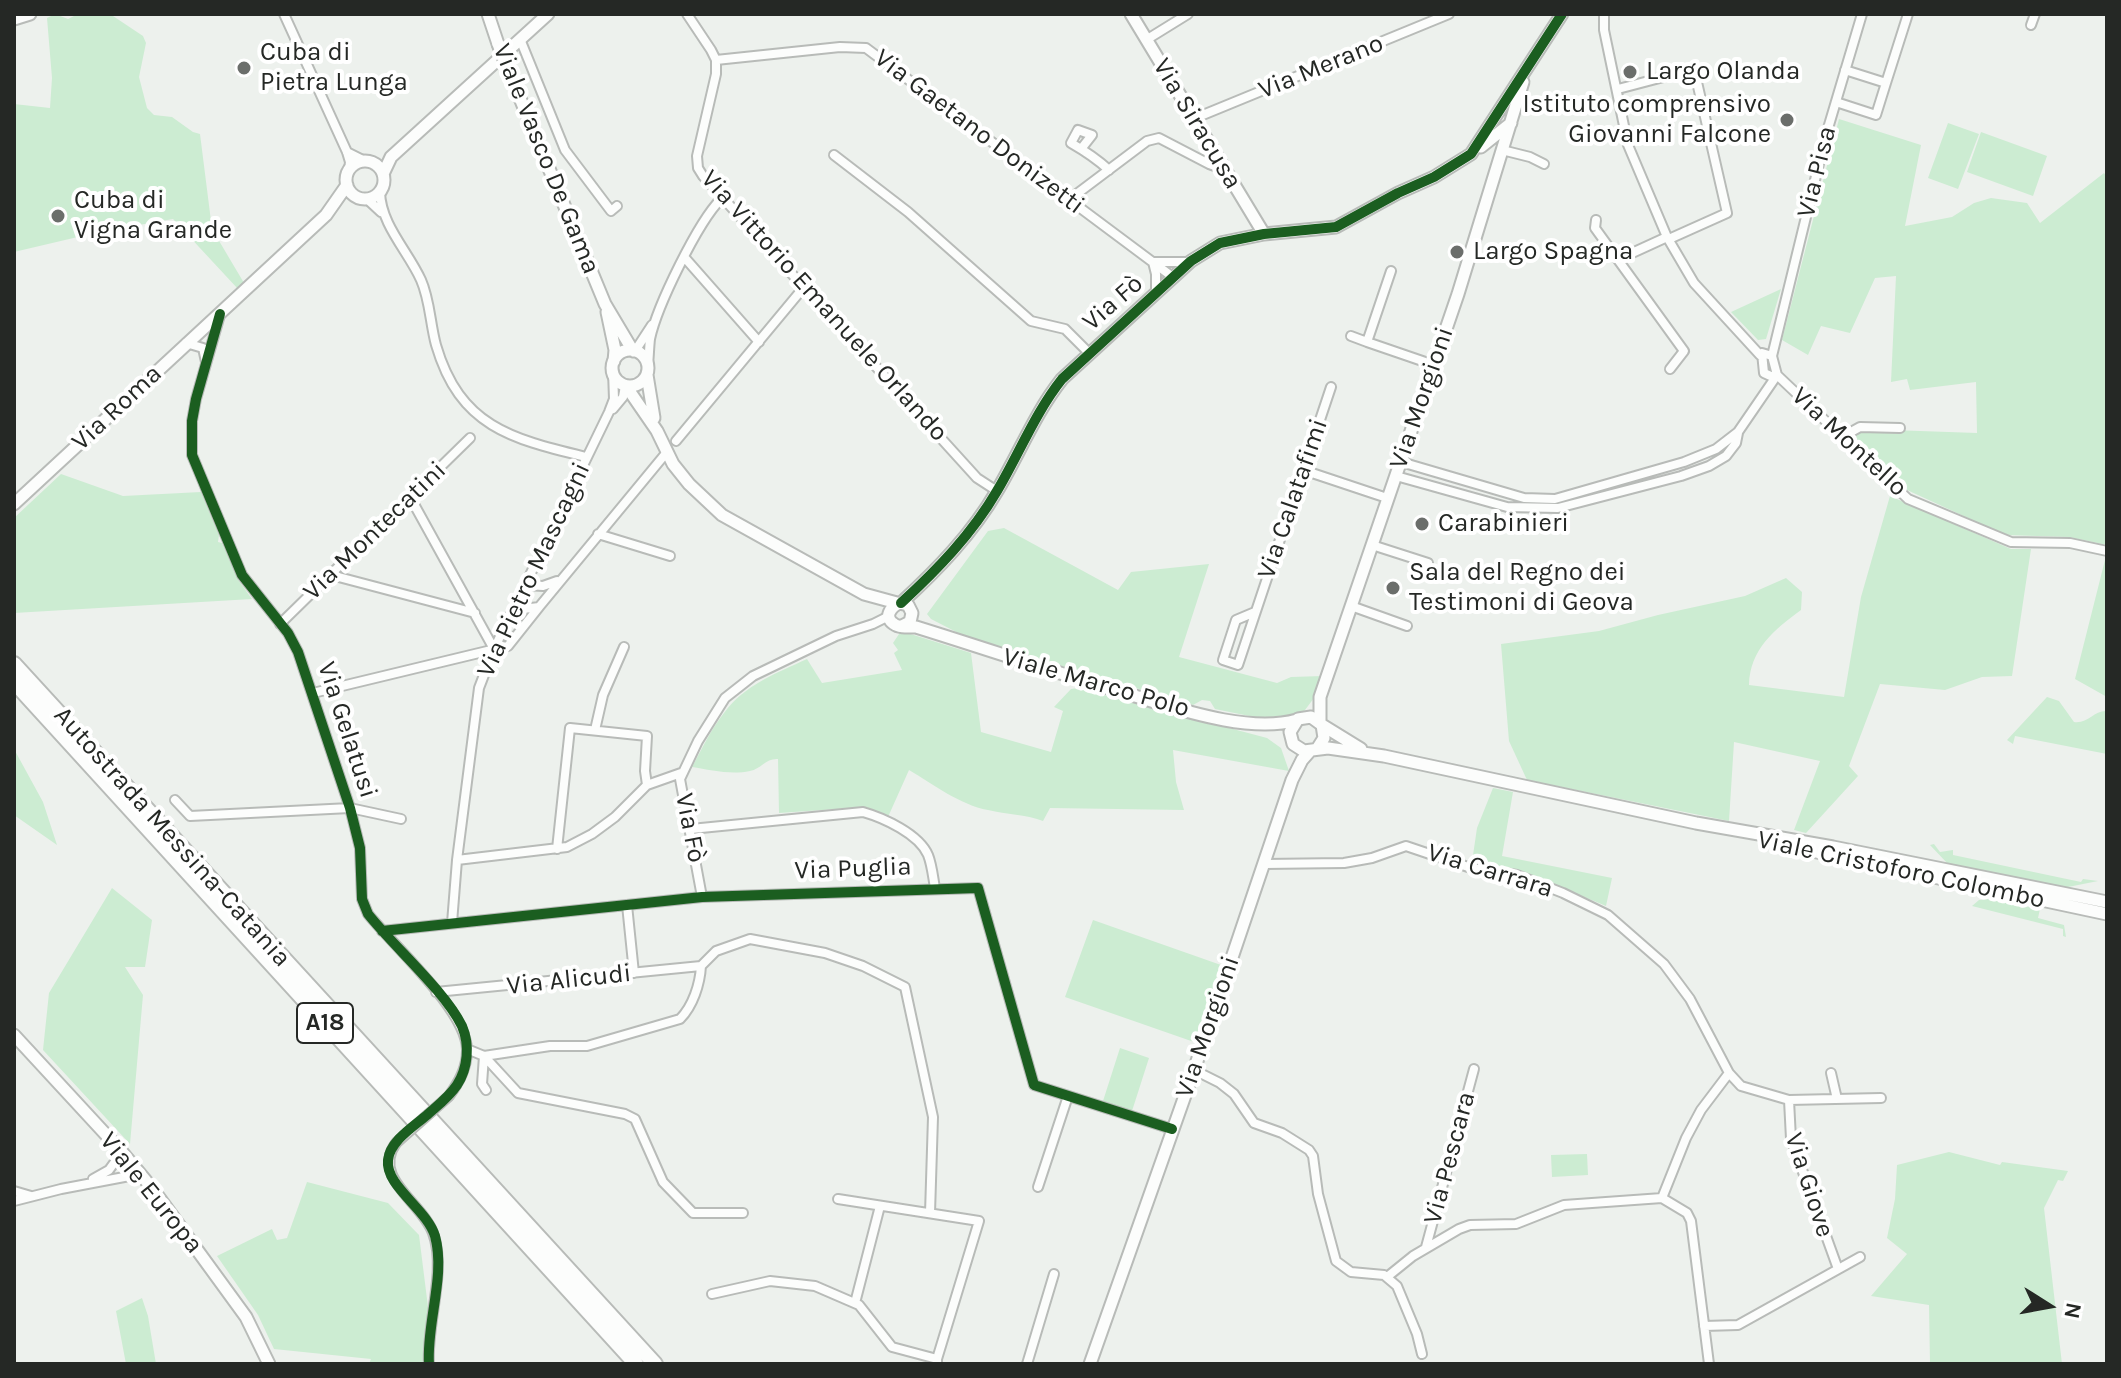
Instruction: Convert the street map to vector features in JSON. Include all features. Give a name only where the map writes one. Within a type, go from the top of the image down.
[{"type":"highway","name":"Autostrada Messina-Catania","points":[[14,664],[652,1364]]},
{"type":"highway","points":[[14,671],[441,1142],[652,1364]]},
{"type":"highway","name":"Autostrada Messina-Catania","points":[[14,682],[636,1364]]},
{"type":"main road","points":[[14,19],[30,14]]},
{"type":"main road","name":"Viale Vasco De Gama","points":[[488,14],[605,304]]},
{"type":"main road","points":[[326,215],[380,192],[383,174],[391,157],[548,14]]},
{"type":"main road","name":"Via Siracusa","points":[[1131,14],[1264,234]]},
{"type":"main road","points":[[1471,154],[1562,14]]},
{"type":"main road","name":"Via Morgioni","points":[[1320,697],[1434,365],[1527,70]]},
{"type":"main road","points":[[1501,109],[1512,119]]},
{"type":"main road","name":"Via Fò","points":[[905,606],[976,525],[1049,395],[1089,353],[1191,261],[1220,243],[1264,234],[1336,227],[1434,177],[1471,154],[1512,119]]},
{"type":"main road","points":[[1491,139],[1503,147]]},
{"type":"main road","points":[[326,215],[347,185],[349,170],[357,163],[391,157]]},
{"type":"main road","points":[[370,162],[383,174]]},
{"type":"main road","points":[[347,185],[362,198]]},
{"type":"main road","name":"Via Roma","points":[[14,504],[326,215]]},
{"type":"main road","points":[[605,304],[634,351],[643,356],[657,431]]},
{"type":"main road","points":[[605,304],[615,350],[613,366],[617,380],[626,386],[689,484],[722,515],[864,594],[905,606],[948,637]]},
{"type":"main road","points":[[613,366],[621,353],[634,351]]},
{"type":"main road","points":[[626,386],[638,385],[647,370]]},
{"type":"main road","points":[[864,594],[895,622],[948,637]]},
{"type":"main road","points":[[895,622],[911,620],[905,606]]},
{"type":"main road","points":[[895,622],[890,609],[905,606]]},
{"type":"main road","name":"Viale Marco Polo","points":[[948,637],[1168,706],[1246,722]]},
{"type":"main road","points":[[1292,780],[1291,729],[1320,697]]},
{"type":"main road","points":[[1292,780],[1302,760],[1324,738],[1320,697]]},
{"type":"main road","points":[[1246,722],[1283,724],[1301,718],[1321,723],[1357,747],[1384,756]]},
{"type":"main road","points":[[1246,722],[1292,742],[1298,749],[1384,756]]},
{"type":"main road","name":"Viale Cristoforo Colombo","points":[[1384,756],[2107,914]]},
{"type":"main road","name":"Via Morgioni","points":[[1090,1364],[1292,780]]},
{"type":"main road","name":"Viale Cristoforo Colombo","points":[[1696,823],[2107,902]]},
{"type":"main road","name":"Viale Europa","points":[[14,1035],[140,1174],[246,1317],[269,1364]]},
{"type":"street","points":[[284,14],[347,152],[349,170]]},
{"type":"street","points":[[687,14],[716,60]]},
{"type":"street","points":[[1146,40],[1188,14]]},
{"type":"street","name":"Via Merano","points":[[1193,119],[1449,14]]},
{"type":"street","points":[[1604,14],[1604,30],[1628,145],[1668,238],[1694,283],[1765,354],[1776,377]]},
{"type":"street","name":"Via Pisa","points":[[1765,354],[1777,330],[1862,14]]},
{"type":"street","points":[[1836,102],[1876,115],[1908,14]]},
{"type":"street","points":[[2031,25],[2035,14]]},
{"type":"street","points":[[520,39],[565,150],[611,211],[617,206]]},
{"type":"street","name":"Via Gaetano Donizetti","points":[[716,60],[840,47],[866,48],[1174,278]]},
{"type":"street","name":"Via Vittorio Emanuele Orlando","points":[[716,60],[716,74],[697,156],[698,168],[721,199],[977,478],[997,491]]},
{"type":"street","points":[[1618,89],[1694,69],[1727,213],[1619,259]]},
{"type":"street","points":[[1845,70],[1886,83]]},
{"type":"street","points":[[1070,199],[1147,141],[1159,138],[1223,169]]},
{"type":"street","points":[[1503,147],[1544,164]]},
{"type":"street","points":[[1081,149],[1109,170]]},
{"type":"street","points":[[347,152],[370,162]]},
{"type":"street","points":[[834,155],[908,212],[1031,321],[1065,329],[1089,353]]},
{"type":"street","points":[[380,192],[385,217],[422,281],[441,361],[463,402],[492,427],[523,441],[586,457]]},
{"type":"street","points":[[362,198],[385,217]]},
{"type":"street","points":[[647,370],[655,322],[685,258],[712,208],[721,199]]},
{"type":"street","points":[[1596,220],[1595,228],[1684,351],[1670,369]]},
{"type":"street","points":[[685,258],[759,342]]},
{"type":"street","points":[[1156,294],[1153,262],[1177,264],[1191,261]]},
{"type":"street","points":[[1367,342],[1391,271]]},
{"type":"street","points":[[676,441],[804,287]]},
{"type":"street","name":"Via Gelatusi","points":[[220,314],[192,421],[192,455],[242,575],[293,641],[313,693],[360,848],[362,899],[368,914],[462,1027],[467,1049]]},
{"type":"street","points":[[634,351],[655,322]]},
{"type":"street","points":[[623,332],[632,336],[643,335]]},
{"type":"street","points":[[1351,336],[1434,365]]},
{"type":"street","points":[[186,343],[203,348],[206,366]]},
{"type":"street","points":[[1756,402],[1764,373],[1765,354]]},
{"type":"street","points":[[609,412],[614,399],[613,366]]},
{"type":"street","points":[[1764,373],[1776,377]]},
{"type":"street","points":[[1396,476],[1507,507],[1558,508],[1655,484],[1709,466],[1726,456],[1736,443],[1738,432],[1756,402],[1776,377]]},
{"type":"street","name":"Via Montello","points":[[1776,377],[1900,492],[1934,510],[2011,542],[2070,543],[2107,551]]},
{"type":"street","name":"Via Pietro Mascagni","points":[[452,923],[479,688],[494,649],[586,457],[609,412],[623,397],[626,386]]},
{"type":"street","name":"Via Calatafimi","points":[[1255,612],[1236,620],[1223,660],[1238,665],[1331,387]]},
{"type":"street","points":[[1842,437],[1860,427],[1900,428]]},
{"type":"street","points":[[1401,462],[1524,498],[1555,499],[1684,462],[1716,449],[1738,432]]},
{"type":"street","name":"Via Montecatini","points":[[280,624],[470,438]]},
{"type":"street","points":[[313,693],[508,646],[667,452]]},
{"type":"street","points":[[1410,480],[1414,466]]},
{"type":"street","points":[[1303,470],[1387,498]]},
{"type":"street","points":[[410,497],[494,649]]},
{"type":"street","points":[[598,534],[670,556]]},
{"type":"street","points":[[1372,545],[1428,563]]},
{"type":"street","points":[[331,575],[475,613]]},
{"type":"street","points":[[525,585],[551,584],[561,578]]},
{"type":"street","points":[[516,605],[523,609],[539,607]]},
{"type":"street","points":[[1351,606],[1407,626]]},
{"type":"street","name":"Via Fò","points":[[702,897],[680,779],[725,698],[753,676],[836,636],[873,624],[895,622]]},
{"type":"street","points":[[595,730],[603,695],[624,647]]},
{"type":"street","points":[[557,849],[570,728],[647,736],[647,785]]},
{"type":"street","points":[[457,860],[567,847],[615,817],[647,785],[681,773]]},
{"type":"street","points":[[175,800],[190,816],[350,808],[401,819]]},
{"type":"street","points":[[691,829],[863,812],[908,834],[923,846],[929,857],[935,888]]},
{"type":"street","name":"Via Carrara","points":[[1264,864],[1344,863],[1372,858],[1406,846],[1471,868],[1517,875],[1563,893],[1608,915],[1664,964],[1690,999],[1729,1073]]},
{"type":"street","name":"Via Puglia","points":[[382,931],[702,897],[978,888],[1034,1085],[1172,1129]]},
{"type":"street","points":[[627,905],[634,973]]},
{"type":"street","points":[[484,1056],[550,1046],[587,1046],[680,1019],[699,984],[701,966],[716,951],[750,939],[825,953],[863,966],[905,987],[933,1117],[930,1213]]},
{"type":"street","name":"Via Alicudi","points":[[436,992],[701,966]]},
{"type":"street","points":[[429,1364],[436,1246],[431,1227],[390,1174],[388,1157],[396,1143],[449,1096],[464,1070],[467,1049],[484,1056],[518,1093],[625,1114],[635,1119],[663,1182],[693,1213],[743,1213]]},
{"type":"street","points":[[484,1056],[482,1084],[486,1090]]},
{"type":"street","name":"Via Pescara","points":[[1426,1247],[1474,1069]]},
{"type":"street","points":[[1194,1070],[1234,1094],[1254,1123],[1282,1133],[1309,1150],[1313,1156],[1318,1194],[1336,1261],[1351,1272],[1387,1277],[1397,1286],[1422,1354]]},
{"type":"street","points":[[1662,1198],[1701,1110],[1729,1073],[1741,1086],[1789,1100],[1881,1098]]},
{"type":"street","points":[[1831,1073],[1837,1099]]},
{"type":"street","points":[[1038,1187],[1068,1096]]},
{"type":"street","name":"Via Giove","points":[[1789,1100],[1791,1139],[1838,1269]]},
{"type":"street","points":[[78,1186],[109,1170],[122,1152]]},
{"type":"street","points":[[14,1201],[140,1174]]},
{"type":"street","points":[[14,1191],[32,1197]]},
{"type":"street","points":[[1387,1277],[1426,1247],[1470,1225],[1516,1224],[1564,1205],[1662,1198],[1687,1213],[1691,1221],[1709,1364]]},
{"type":"street","points":[[712,1294],[770,1281],[815,1286],[855,1303],[892,1347],[937,1361],[979,1221],[838,1199]]},
{"type":"street","points":[[855,1303],[880,1206]]},
{"type":"street","points":[[1704,1326],[1738,1325],[1860,1257]]},
{"type":"street","points":[[1027,1364],[1054,1274]]},
{"type":"green space","points":[[55,14],[68,19],[78,14],[110,14],[143,36],[146,43],[139,77],[147,108],[154,115],[172,117],[200,134],[212,229],[244,283],[238,289],[173,219],[14,252],[14,104],[50,108],[52,78],[47,18]]},
{"type":"green space","points":[[1839,119],[1921,145],[1905,226],[1952,217],[1974,203],[1991,198],[2027,203],[2040,223],[2104,173],[2107,177],[2107,545],[2069,537],[2005,535],[1907,490],[1850,434],[1863,429],[1977,433],[1976,382],[1910,390],[1907,379],[1891,382],[1896,276],[1875,278],[1850,333],[1821,326],[1808,355],[1782,340]]},
{"type":"green space","points":[[1948,123],[1979,134],[1958,189],[1928,178]]},
{"type":"green space","points":[[1981,132],[2047,156],[2033,196],[1967,172]]},
{"type":"green space","points":[[1781,289],[1766,339],[1758,340],[1731,312]]},
{"type":"green space","points":[[61,474],[123,496],[201,492],[219,535],[218,542],[222,543],[239,581],[252,599],[14,613],[14,518]]},
{"type":"green space","points":[[1890,496],[2011,549],[2031,549],[2012,676],[1982,677],[1945,690],[1880,684],[1849,766],[1858,776],[1806,833],[1794,830],[1820,761],[1734,742],[1729,821],[1527,780],[1509,741],[1501,644],[1599,631],[1745,596],[1786,578],[1802,592],[1801,610],[1765,642],[1754,661],[1749,685],[1844,697],[1861,597]]},
{"type":"green space","points":[[1004,528],[1118,590],[1131,572],[1209,564],[1179,657],[1277,683],[1291,677],[1323,676],[1314,698],[1302,714],[1269,720],[1215,709],[1210,701],[1202,700],[1193,705],[968,638],[931,619],[927,614],[988,531]]},
{"type":"green space","points":[[2107,557],[2107,697],[2075,679]]},
{"type":"green space","points":[[901,631],[971,653],[981,732],[1051,752],[1063,711],[1054,707],[1071,689],[1078,688],[1267,738],[1281,748],[1289,771],[1173,750],[1176,782],[1184,810],[1050,808],[1043,821],[967,804],[909,770],[888,817],[866,807],[779,813],[778,759],[743,772],[692,767],[719,719],[751,687],[807,659],[822,683],[902,670],[894,653],[898,650],[893,643]]},
{"type":"green space","points":[[2047,697],[2059,701],[2074,722],[2107,711],[2107,754],[2015,736],[2013,744],[2007,740]]},
{"type":"green space","points":[[14,749],[43,802],[57,845],[14,815]]},
{"type":"green space","points":[[1493,788],[1513,792],[1502,856],[1612,878],[1606,906],[1524,874],[1472,862],[1477,828]]},
{"type":"green space","points":[[1934,844],[1940,852],[1953,850],[1953,855],[2081,882],[2083,879],[2098,881],[2063,888],[1947,863],[1930,845]]},
{"type":"green space","points":[[112,888],[152,920],[145,967],[125,967],[143,995],[130,1144],[43,1050],[49,993]]},
{"type":"green space","points":[[1979,900],[2040,909],[2038,918],[2064,925],[2066,937],[2063,936],[2063,929],[1972,906]]},
{"type":"green space","points":[[1093,920],[1221,965],[1194,1042],[1065,997]]},
{"type":"green space","points":[[1120,1048],[1149,1058],[1132,1111],[1103,1101]]},
{"type":"green space","points":[[1949,1152],[2000,1165],[2002,1162],[2068,1171],[2063,1181],[2058,1180],[2044,1208],[2062,1364],[1930,1364],[1929,1305],[1871,1296],[1907,1254],[1887,1238],[1895,1199],[1897,1165]]},
{"type":"green space","points":[[1587,1154],[1588,1175],[1552,1177],[1551,1155]]},
{"type":"green space","points":[[307,1182],[388,1203],[419,1235],[429,1315],[425,1360],[421,1364],[369,1364],[371,1359],[274,1349],[258,1315],[217,1256],[272,1229],[277,1240],[287,1238]]},
{"type":"green space","points":[[142,1298],[156,1364],[126,1364],[116,1311]]},
{"type":"cycle path","points":[[901,603],[941,564],[977,522],[1062,379],[1191,261],[1220,243],[1264,234],[1336,227],[1434,177],[1471,154],[1562,14]]},
{"type":"cycle path","points":[[220,314],[196,399],[192,421],[192,455],[242,575],[288,633],[298,652],[350,808],[360,848],[362,899],[368,914],[454,1012],[466,1041],[466,1064],[457,1085],[398,1141],[388,1160],[393,1179],[424,1216],[435,1236],[438,1267],[429,1364]]},
{"type":"cycle path","points":[[382,931],[702,897],[978,888],[1034,1085],[1172,1129]]},
{"type":"place","name":"Cuba di Pietra Lunga","points":[[244,68]]},
{"type":"place","name":"Largo Olanda","points":[[1630,72]]},
{"type":"place","name":"Istituto comprensivo Giovanni Falcone","points":[[1787,120]]},
{"type":"place","name":"Cuba di Vigna Grande","points":[[58,216]]},
{"type":"place","name":"Largo Spagna","points":[[1457,252]]},
{"type":"place","name":"Carabinieri","points":[[1422,524]]},
{"type":"place","name":"Sala del Regno dei Testimoni di Geova","points":[[1393,588]]}]
